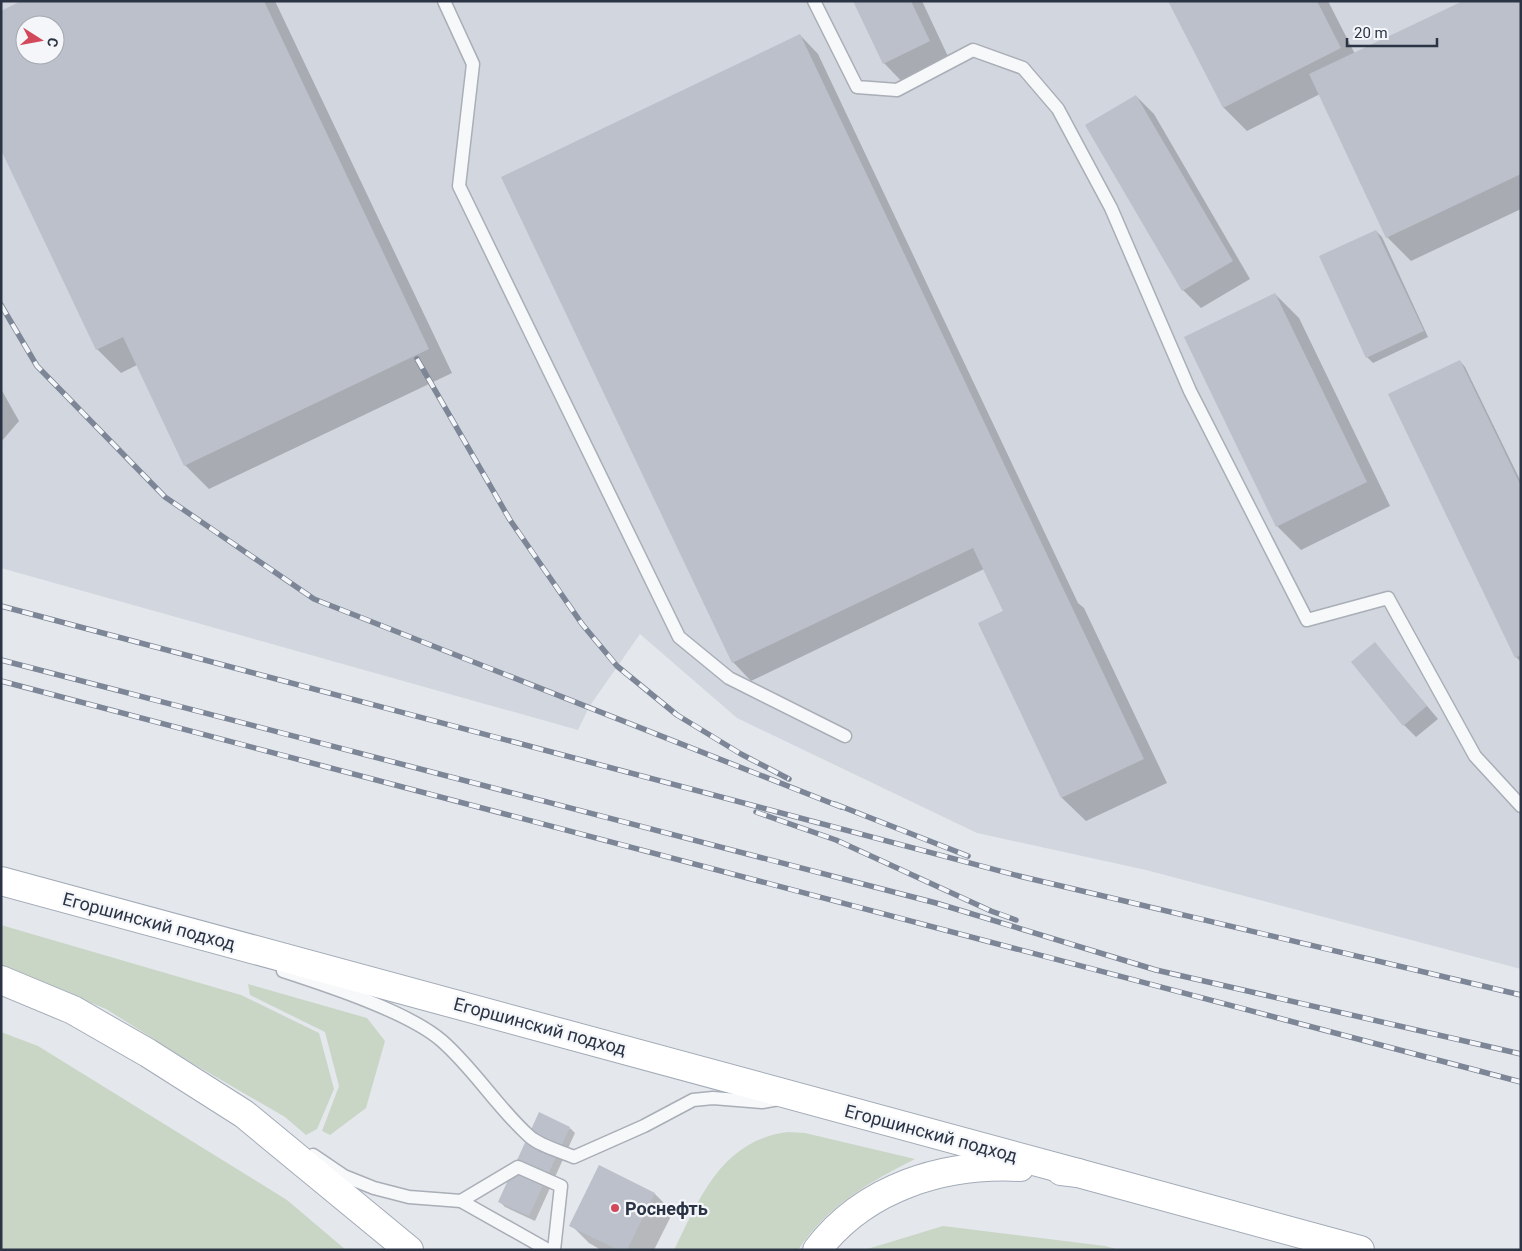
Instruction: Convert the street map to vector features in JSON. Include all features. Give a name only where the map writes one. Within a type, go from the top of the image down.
[{"type":"main road","name":"Егоршинский подход","points":[[1,881],[1078,1173]]},
{"type":"main road","points":[[1,980],[73,1010],[148,1053],[244,1114],[409,1250]]},
{"type":"main road","points":[[817,1250],[853,1214],[884,1194],[943,1172],[1003,1166],[1078,1173],[1360,1250]]},
{"type":"lane","points":[[444,1],[473,64],[459,186],[679,637],[729,678],[845,736]]},
{"type":"lane","points":[[814,1],[856,87],[897,90],[974,50],[1023,68],[1058,109],[1111,208],[1190,391],[1307,620],[1388,598],[1475,756],[1521,806]]},
{"type":"lane","points":[[125,914],[222,952],[354,996],[418,1026],[441,1039],[458,1056],[530,1138],[574,1157],[694,1100],[713,1098],[762,1102],[802,1098]]},
{"type":"lane","points":[[244,1114],[281,1134],[344,1176],[374,1188],[409,1197],[461,1202],[548,1250]]},
{"type":"lane","points":[[461,1202],[518,1167],[561,1186],[554,1250]]},
{"type":"shaded area","points":[[1,1],[1521,1],[1521,969],[1146,870],[977,833],[737,718],[640,634],[589,707],[578,730],[1,568]]},
{"type":"green space","points":[[1,925],[241,995],[319,1033],[334,1089],[317,1129],[306,1135],[285,1117],[192,1063],[106,1009],[1,966]]},
{"type":"green space","points":[[248,984],[367,1018],[385,1041],[366,1108],[330,1135],[322,1131],[339,1086],[325,1032],[250,995]]},
{"type":"green space","points":[[1,1032],[38,1046],[287,1200],[346,1250],[1,1250]]},
{"type":"green space","points":[[788,1132],[805,1133],[915,1159],[865,1186],[850,1197],[822,1220],[798,1250],[674,1250],[704,1191],[730,1159],[746,1146],[765,1137]]},
{"type":"green space","points":[[943,1226],[1105,1246],[1120,1250],[864,1250]]},
{"type":"building","points":[[21,1],[264,1],[429,349],[184,466],[123,337],[96,350],[1,150],[1,11]]},
{"type":"building","points":[[853,1],[911,1],[930,41],[883,64]]},
{"type":"building","points":[[1168,1],[1317,1],[1341,48],[1223,108]]},
{"type":"building","points":[[1463,1],[1521,1],[1521,174],[1386,238],[1309,74]]},
{"type":"building","points":[[800,34],[1144,759],[1061,798],[978,623],[1003,611],[973,548],[732,663],[501,177]]},
{"type":"building","points":[[1136,95],[1233,261],[1182,291],[1085,125]]},
{"type":"building","points":[[1376,230],[1424,331],[1366,358],[1319,256]]},
{"type":"building","points":[[1275,293],[1367,482],[1276,527],[1184,337]]},
{"type":"building","points":[[1460,360],[1521,486],[1521,655],[1515,658],[1388,394]]},
{"type":"building","points":[[1375,642],[1427,706],[1403,726],[1351,662]]},
{"type":"building","points":[[539,1112],[570,1127],[529,1216],[498,1202]]},
{"type":"building","points":[[599,1165],[655,1193],[627,1250],[618,1250],[569,1226]]},
{"type":"railway","points":[[1,305],[37,366],[165,497],[314,599],[841,807]]},
{"type":"railway","points":[[417,359],[510,520],[582,624],[617,666],[677,715],[741,754],[789,779]]},
{"type":"railway","points":[[1,606],[1019,876],[1521,995]]},
{"type":"railway","points":[[1,660],[936,903],[1156,970],[1521,1054]]},
{"type":"railway","points":[[1,681],[1521,1082]]},
{"type":"railway","points":[[835,804],[968,856]]},
{"type":"railway","points":[[756,812],[836,840],[991,911],[1016,920]]},
{"type":"place","name":"Роснефть","points":[[615,1208]]}]
